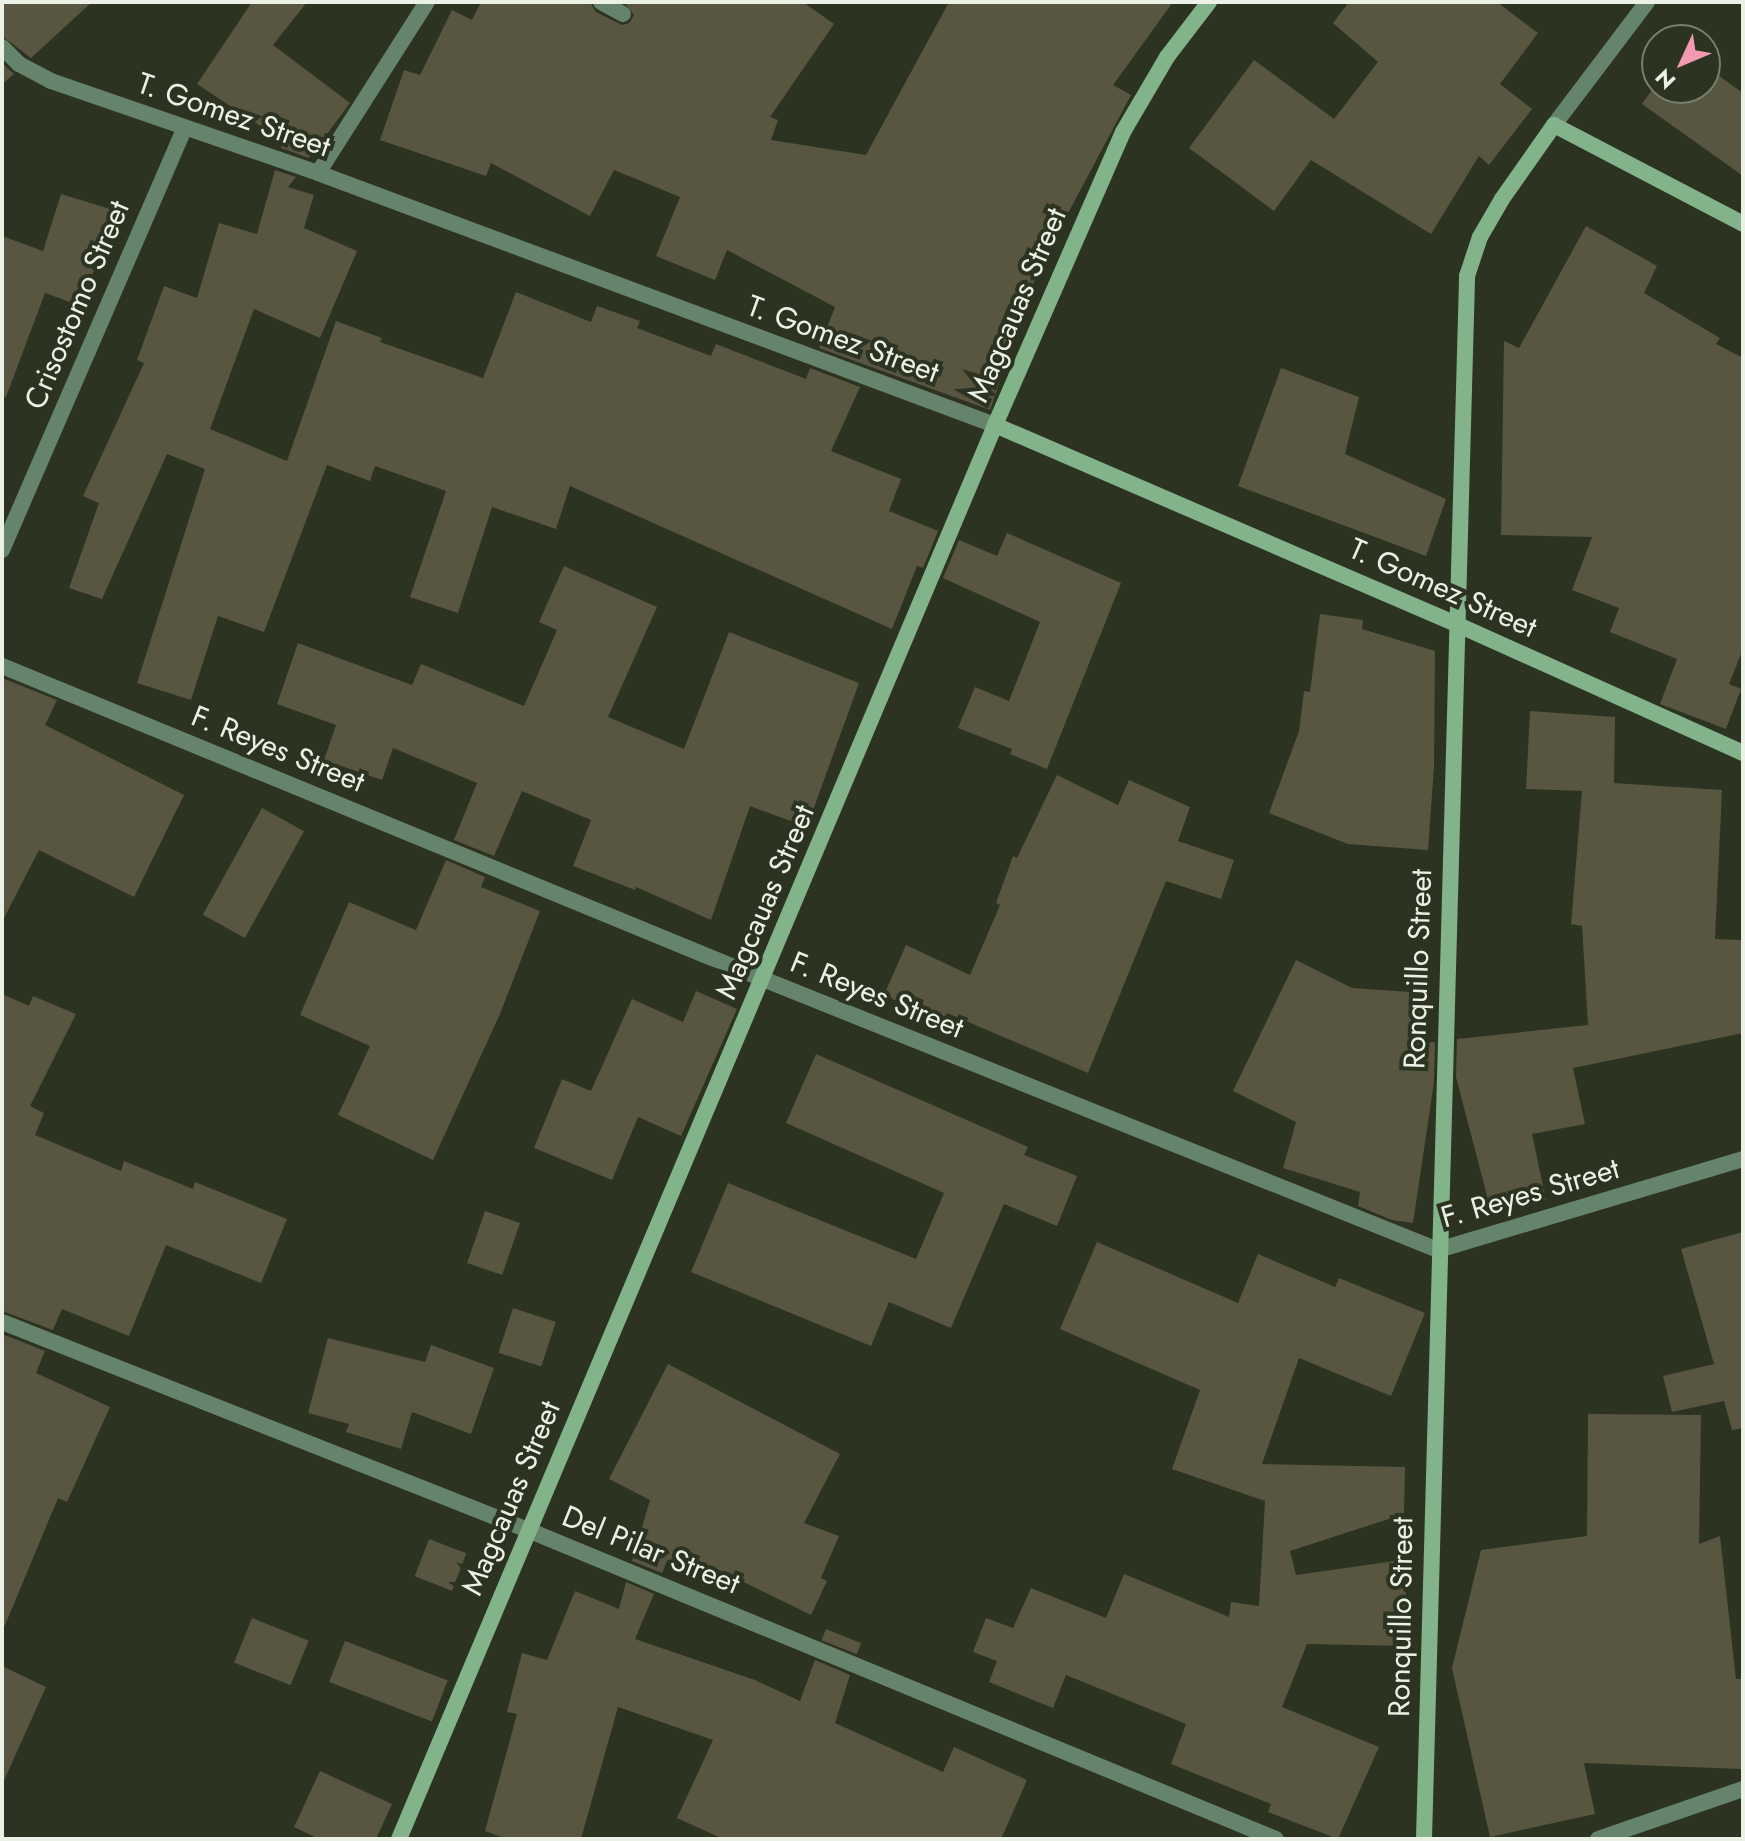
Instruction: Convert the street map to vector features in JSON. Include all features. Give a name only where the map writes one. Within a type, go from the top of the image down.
[{"type":"street","points":[[318,173],[427,2]]},
{"type":"street","points":[[601,2],[623,14]]},
{"type":"street","name":"Magcauas Street","points":[[399,1839],[995,425],[1123,132],[1167,57],[1209,2]]},
{"type":"street","points":[[1647,2],[1554,125],[1743,224]]},
{"type":"street","name":"T. Gomez Street","points":[[2,47],[19,64],[51,81],[318,173],[995,425],[1456,624],[1743,753]]},
{"type":"street","name":"Ronquillo Street","points":[[1424,1839],[1467,276],[1480,237],[1502,199],[1554,125]]},
{"type":"street","name":"Crisostomo Street","points":[[2,550],[185,128]]},
{"type":"street","name":"F. Reyes Street","points":[[2,666],[763,979],[1438,1250],[1743,1159]]},
{"type":"street","name":"Del Pilar Street","points":[[2,1322],[528,1530],[1276,1839]]},
{"type":"street","points":[[1598,1839],[1743,1789]]},
{"type":"building","points":[[2,2],[92,2],[31,58],[2,36]]},
{"type":"building","points":[[252,2],[307,2],[273,45],[350,103],[309,158],[281,148],[283,141],[197,84]]},
{"type":"building","points":[[481,2],[590,2],[596,12],[622,25],[629,23],[634,15],[624,2],[803,2],[834,24],[770,117],[778,120],[771,140],[866,155],[949,2],[1173,2],[1113,85],[1131,95],[1041,264],[999,374],[1002,375],[990,410],[819,348],[835,307],[727,250],[715,280],[656,256],[680,197],[614,170],[590,216],[491,163],[486,176],[380,140],[404,70],[420,75],[452,10],[472,20]]},
{"type":"building","points":[[1349,2],[1497,2],[1538,33],[1500,84],[1532,109],[1489,165],[1479,156],[1431,234],[1311,160],[1274,211],[1189,148],[1254,60],[1334,119],[1378,62],[1333,23]]},
{"type":"building","points":[[2,63],[14,74],[2,84]]},
{"type":"building","points":[[1721,77],[1743,93],[1743,176],[1642,104],[1721,104]]},
{"type":"building","points":[[275,170],[296,177],[288,187],[314,195],[304,228],[357,251],[320,338],[254,309],[210,429],[287,461],[336,321],[382,338],[380,342],[483,378],[516,292],[591,322],[597,306],[640,321],[637,328],[711,356],[716,344],[806,379],[810,368],[860,387],[831,451],[901,479],[889,511],[938,531],[923,568],[917,566],[892,629],[570,486],[556,529],[492,507],[458,613],[410,597],[446,491],[375,466],[370,481],[327,465],[264,632],[218,616],[191,700],[137,683],[205,469],[167,454],[102,599],[69,588],[99,503],[83,496],[144,363],[137,360],[164,286],[197,298],[219,223],[257,234]]},
{"type":"building","points":[[61,194],[110,209],[94,270],[81,306],[45,293],[6,397],[2,396],[2,236],[43,251]]},
{"type":"building","points":[[1586,226],[1657,266],[1644,293],[1720,338],[1716,344],[1743,358],[1743,649],[1729,684],[1741,689],[1726,729],[1660,704],[1677,659],[1610,632],[1619,608],[1572,590],[1592,537],[1501,535],[1504,341],[1519,348]]},
{"type":"building","points":[[1281,368],[1359,397],[1345,454],[1446,499],[1426,556],[1238,486]]},
{"type":"building","points":[[1007,533],[1121,583],[1047,769],[1010,754],[1012,749],[958,728],[975,687],[1009,701],[1040,622],[943,578],[959,540],[997,556]]},
{"type":"building","points":[[564,566],[657,607],[608,717],[684,749],[729,632],[859,683],[807,827],[750,806],[711,920],[636,887],[635,890],[573,866],[591,820],[522,791],[494,856],[454,840],[477,783],[393,748],[382,780],[324,760],[336,725],[277,704],[298,643],[412,685],[421,664],[524,706],[557,630],[539,622]]},
{"type":"building","points":[[1320,614],[1363,620],[1362,629],[1435,651],[1434,767],[1428,850],[1348,844],[1269,813],[1299,731],[1304,691],[1310,692]]},
{"type":"building","points":[[2,678],[57,700],[45,725],[184,795],[134,897],[39,850],[2,922]]},
{"type":"building","points":[[1530,711],[1615,717],[1614,783],[1722,790],[1715,939],[1743,940],[1743,1033],[1573,1068],[1585,1124],[1532,1134],[1546,1200],[1492,1215],[1456,1077],[1457,1039],[1588,1025],[1582,926],[1571,924],[1582,791],[1526,789]]},
{"type":"building","points":[[1057,775],[1118,805],[1129,780],[1190,807],[1178,841],[1234,860],[1221,899],[1166,881],[1088,1073],[947,1013],[943,1022],[884,995],[906,945],[970,975],[1000,905],[996,903],[1013,856],[1017,858]]},
{"type":"building","points":[[262,808],[304,831],[245,938],[203,915]]},
{"type":"building","points":[[446,860],[485,877],[481,887],[540,911],[500,1014],[433,1160],[338,1115],[370,1046],[300,1015],[349,902],[416,930]]},
{"type":"building","points":[[1296,960],[1352,988],[1424,993],[1426,1043],[1435,1042],[1434,1082],[1413,1223],[1392,1220],[1358,1206],[1360,1192],[1283,1168],[1296,1122],[1233,1091]]},
{"type":"building","points":[[696,991],[737,1009],[681,1136],[638,1117],[612,1180],[534,1148],[562,1079],[591,1091],[632,999],[683,1022]]},
{"type":"building","points":[[2,994],[29,1006],[33,996],[76,1014],[30,1106],[44,1113],[35,1135],[121,1171],[124,1161],[193,1189],[195,1182],[287,1219],[261,1283],[166,1245],[129,1336],[62,1309],[53,1330],[2,1311]]},
{"type":"building","points":[[816,1054],[1028,1147],[1024,1155],[1077,1176],[1057,1226],[1004,1204],[951,1328],[889,1302],[871,1346],[691,1272],[728,1183],[916,1259],[944,1193],[786,1123]]},
{"type":"building","points":[[485,1211],[520,1223],[502,1275],[467,1263]]},
{"type":"building","points":[[1743,1232],[1743,1428],[1732,1430],[1724,1401],[1672,1412],[1663,1376],[1714,1364],[1681,1249]]},
{"type":"building","points":[[1097,1242],[1238,1303],[1258,1254],[1335,1287],[1339,1278],[1425,1313],[1391,1396],[1299,1358],[1262,1464],[1405,1467],[1404,1514],[1290,1551],[1296,1575],[1402,1560],[1412,1646],[1307,1644],[1282,1707],[1379,1747],[1338,1839],[1268,1812],[1271,1804],[1171,1764],[1186,1724],[1066,1675],[1053,1708],[989,1682],[997,1661],[973,1652],[986,1618],[1013,1628],[1031,1588],[1106,1618],[1124,1574],[1229,1617],[1231,1602],[1259,1606],[1265,1501],[1172,1469],[1200,1390],[1060,1329]]},
{"type":"building","points":[[513,1308],[556,1322],[541,1367],[498,1353]]},
{"type":"building","points":[[2,1334],[45,1351],[36,1373],[110,1407],[67,1502],[58,1498],[3,1630]]},
{"type":"building","points":[[328,1338],[425,1362],[431,1345],[494,1368],[471,1434],[412,1412],[401,1449],[346,1432],[349,1424],[308,1413]]},
{"type":"building","points":[[668,1364],[840,1454],[804,1523],[839,1536],[821,1578],[827,1581],[811,1615],[715,1568],[713,1574],[667,1561],[662,1573],[632,1561],[650,1500],[609,1479]]},
{"type":"building","points":[[1588,1414],[1701,1415],[1699,1544],[1720,1536],[1736,1679],[1743,1679],[1742,1769],[1584,1763],[1595,1814],[1490,1837],[1452,1668],[1481,1550],[1587,1536]]},
{"type":"building","points":[[429,1539],[466,1553],[452,1591],[415,1576]]},
{"type":"building","points":[[626,1582],[654,1594],[635,1639],[755,1680],[800,1701],[815,1660],[850,1675],[835,1723],[943,1772],[954,1747],[1027,1780],[1001,1839],[723,1839],[677,1818],[713,1740],[618,1707],[581,1839],[507,1839],[485,1831],[517,1714],[507,1712],[522,1653],[547,1660],[575,1591],[619,1609]]},
{"type":"building","points":[[252,1618],[309,1641],[291,1685],[234,1663]]},
{"type":"building","points":[[826,1629],[861,1643],[857,1654],[822,1640]]},
{"type":"building","points":[[345,1641],[448,1680],[432,1721],[329,1682]]},
{"type":"building","points":[[2,1666],[46,1687],[2,1785]]},
{"type":"building","points":[[320,1771],[392,1804],[376,1839],[319,1839],[294,1827]]}]
